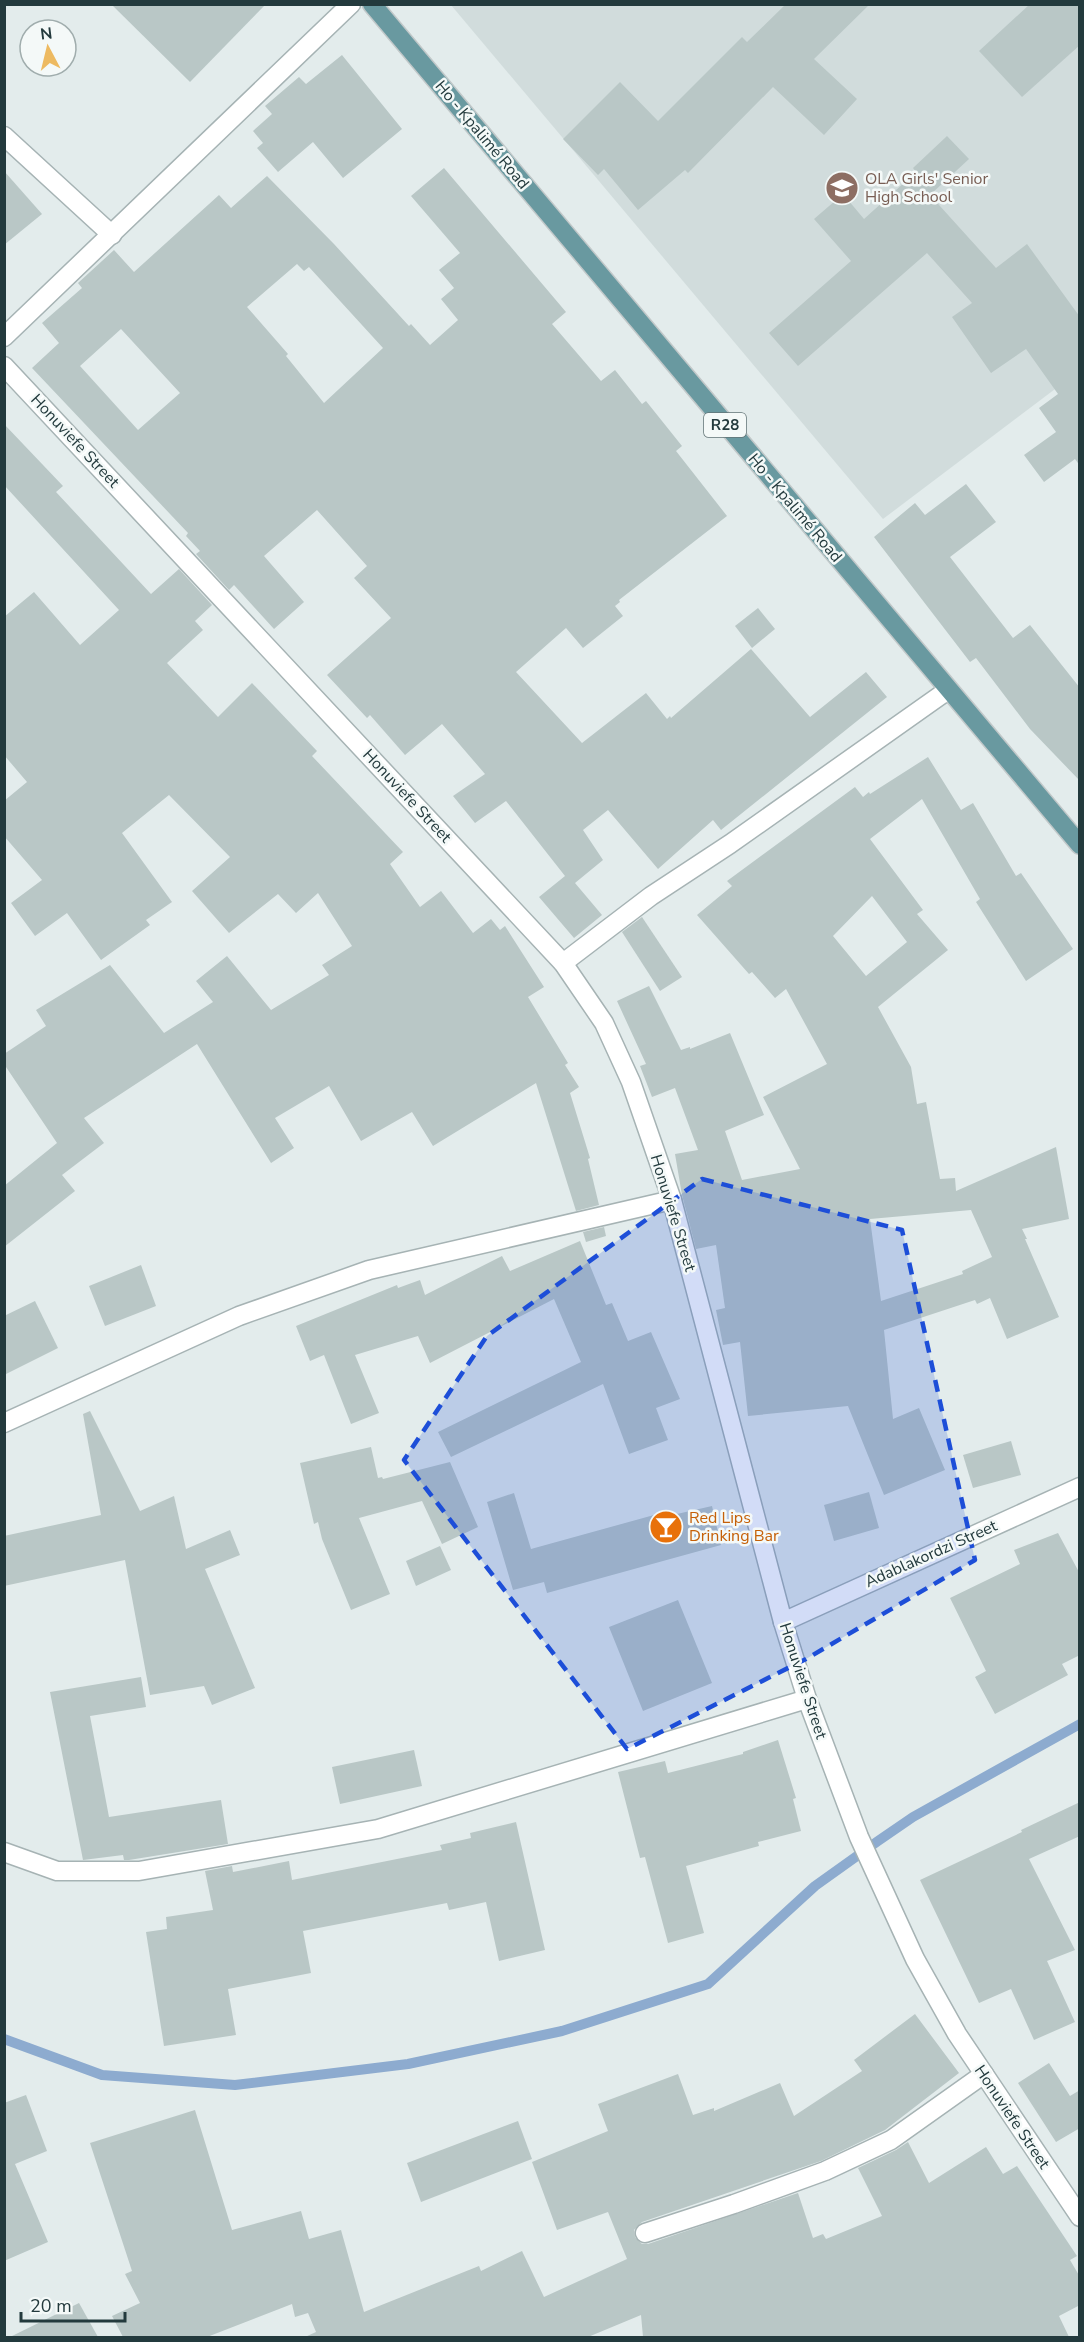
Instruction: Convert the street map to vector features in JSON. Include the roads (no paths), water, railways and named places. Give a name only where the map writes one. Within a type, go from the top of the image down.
[{"type":"main road","name":"Ho - Kpalimé Road","points":[[372,4],[1080,845]]},
{"type":"street","points":[[4,337],[351,4]]},
{"type":"street","points":[[4,136],[112,235]]},
{"type":"street","name":"Honuviefe Street","points":[[4,366],[563,963],[604,1023],[631,1082],[672,1200],[783,1622],[807,1699],[859,1837],[915,1959],[957,2034],[1080,2217]]},
{"type":"street","points":[[563,963],[651,896],[730,844],[948,690]]},
{"type":"street","points":[[4,1423],[239,1316],[369,1270],[672,1200]]},
{"type":"street","name":"Adablakordzi Street","points":[[783,1622],[1080,1487]]},
{"type":"street","points":[[4,1852],[57,1871],[139,1871],[378,1829],[807,1699]]},
{"type":"street","points":[[645,2233],[825,2171],[891,2140],[984,2074]]},
{"type":"waterway","points":[[4,2039],[102,2075],[235,2085],[408,2064],[562,2031],[708,1984],[815,1886],[878,1841],[913,1817],[1080,1724]]},
{"type":"place","name":"OLA Girls' Senior High School","points":[[842,188]]},
{"type":"place","name":"Red Lips Drinking Bar","points":[[666,1527]]}]
